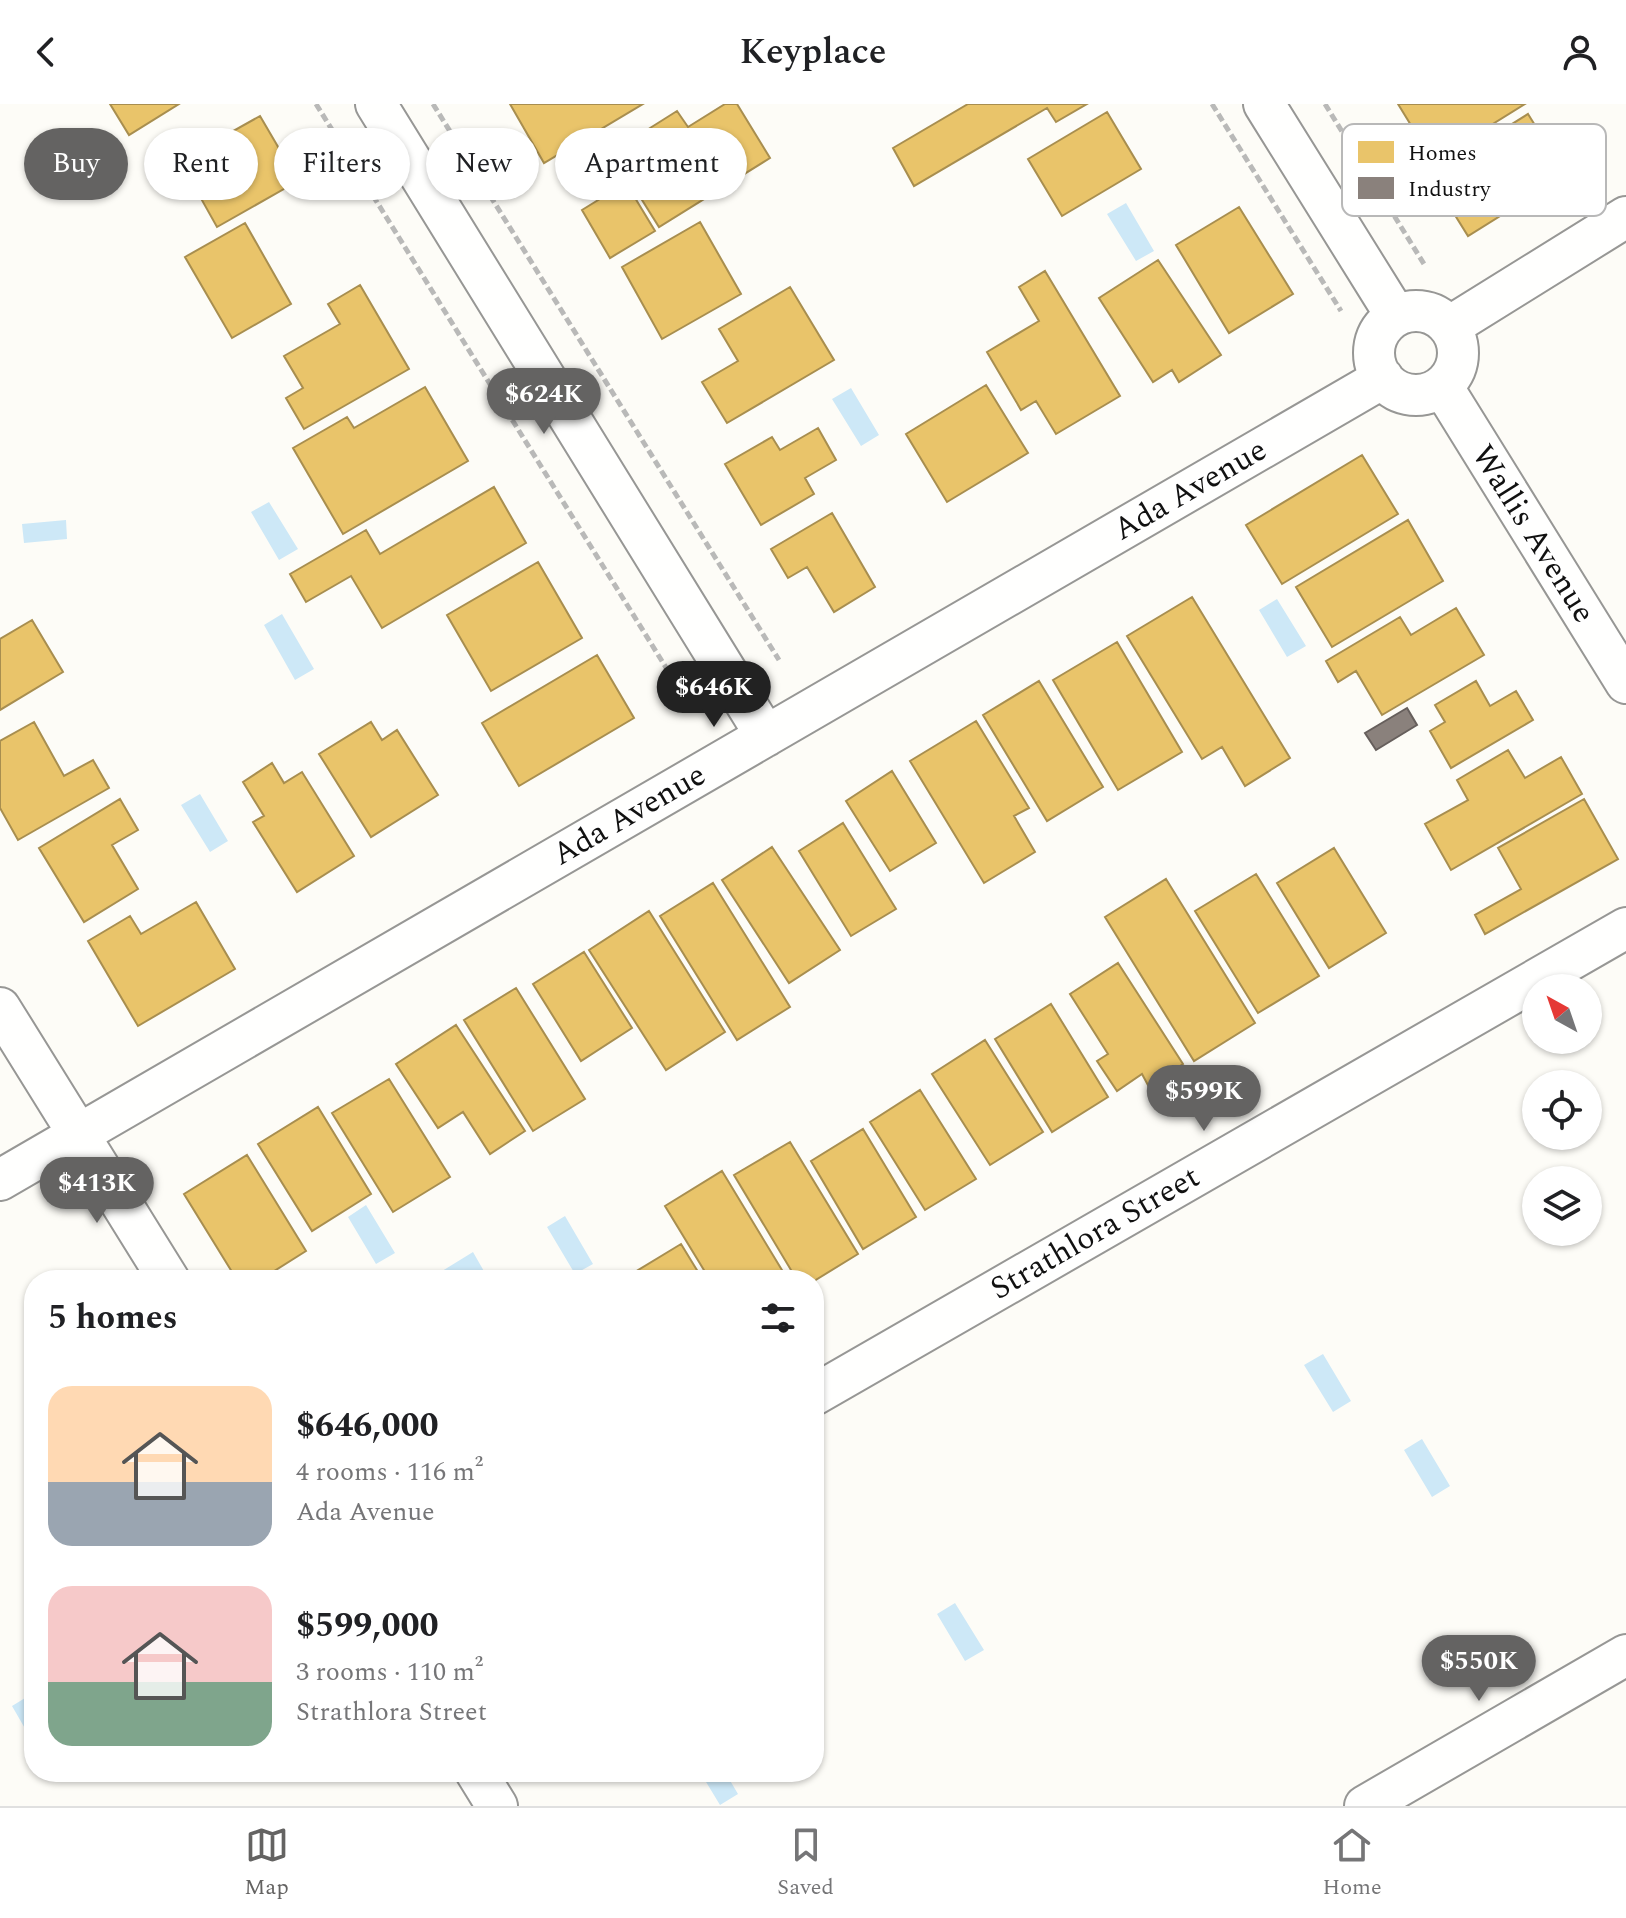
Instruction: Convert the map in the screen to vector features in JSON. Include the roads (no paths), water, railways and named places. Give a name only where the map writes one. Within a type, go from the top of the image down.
[{"type":"street","points":[[376,104],[766,736]]},
{"type":"street","points":[[1264,104],[1396,316]]},
{"type":"street","points":[[1449,327],[1626,217]]},
{"type":"street","points":[[1407,312],[1430,313],[1449,327],[1456,339],[1458,352],[1451,377],[1442,386],[1430,392],[1404,393],[1383,378],[1376,366],[1374,351],[1385,325],[1396,316],[1407,312]]},
{"type":"street","name":"Ada Avenue","points":[[0,1180],[1383,378]]},
{"type":"street","name":"Wallis Avenue","points":[[1442,386],[1626,683]]},
{"type":"street","name":"Strathlora Street","points":[[824,1389],[1626,928]]},
{"type":"street","points":[[0,1008],[163,1270]]},
{"type":"street","points":[[1365,1806],[1626,1655]]},
{"type":"street","points":[[482,1782],[497,1806]]},
{"type":"water","points":[[1126,203],[1154,251],[1136,261],[1107,214]]},
{"type":"water","points":[[851,388],[879,435],[861,446],[832,399]]},
{"type":"water","points":[[269,502],[298,549],[279,560],[251,512]]},
{"type":"water","points":[[66,520],[67,539],[24,543],[22,524]]},
{"type":"water","points":[[1277,599],[1306,646],[1287,657],[1259,610]]},
{"type":"water","points":[[282,614],[314,669],[295,680],[264,625]]},
{"type":"water","points":[[200,794],[228,841],[210,852],[181,805]]},
{"type":"water","points":[[366,1205],[395,1253],[376,1264],[348,1217]]},
{"type":"water","points":[[565,1216],[593,1264],[582,1270],[573,1270],[547,1227]]},
{"type":"water","points":[[473,1252],[483,1270],[444,1270]]},
{"type":"water","points":[[1323,1354],[1351,1401],[1333,1412],[1304,1365]]},
{"type":"water","points":[[1422,1439],[1450,1486],[1432,1497],[1404,1450]]},
{"type":"water","points":[[955,1603],[984,1650],[965,1661],[937,1614]]},
{"type":"water","points":[[24,1699],[24,1727],[12,1706]]},
{"type":"water","points":[[706,1782],[731,1782],[738,1794],[720,1805]]}]
